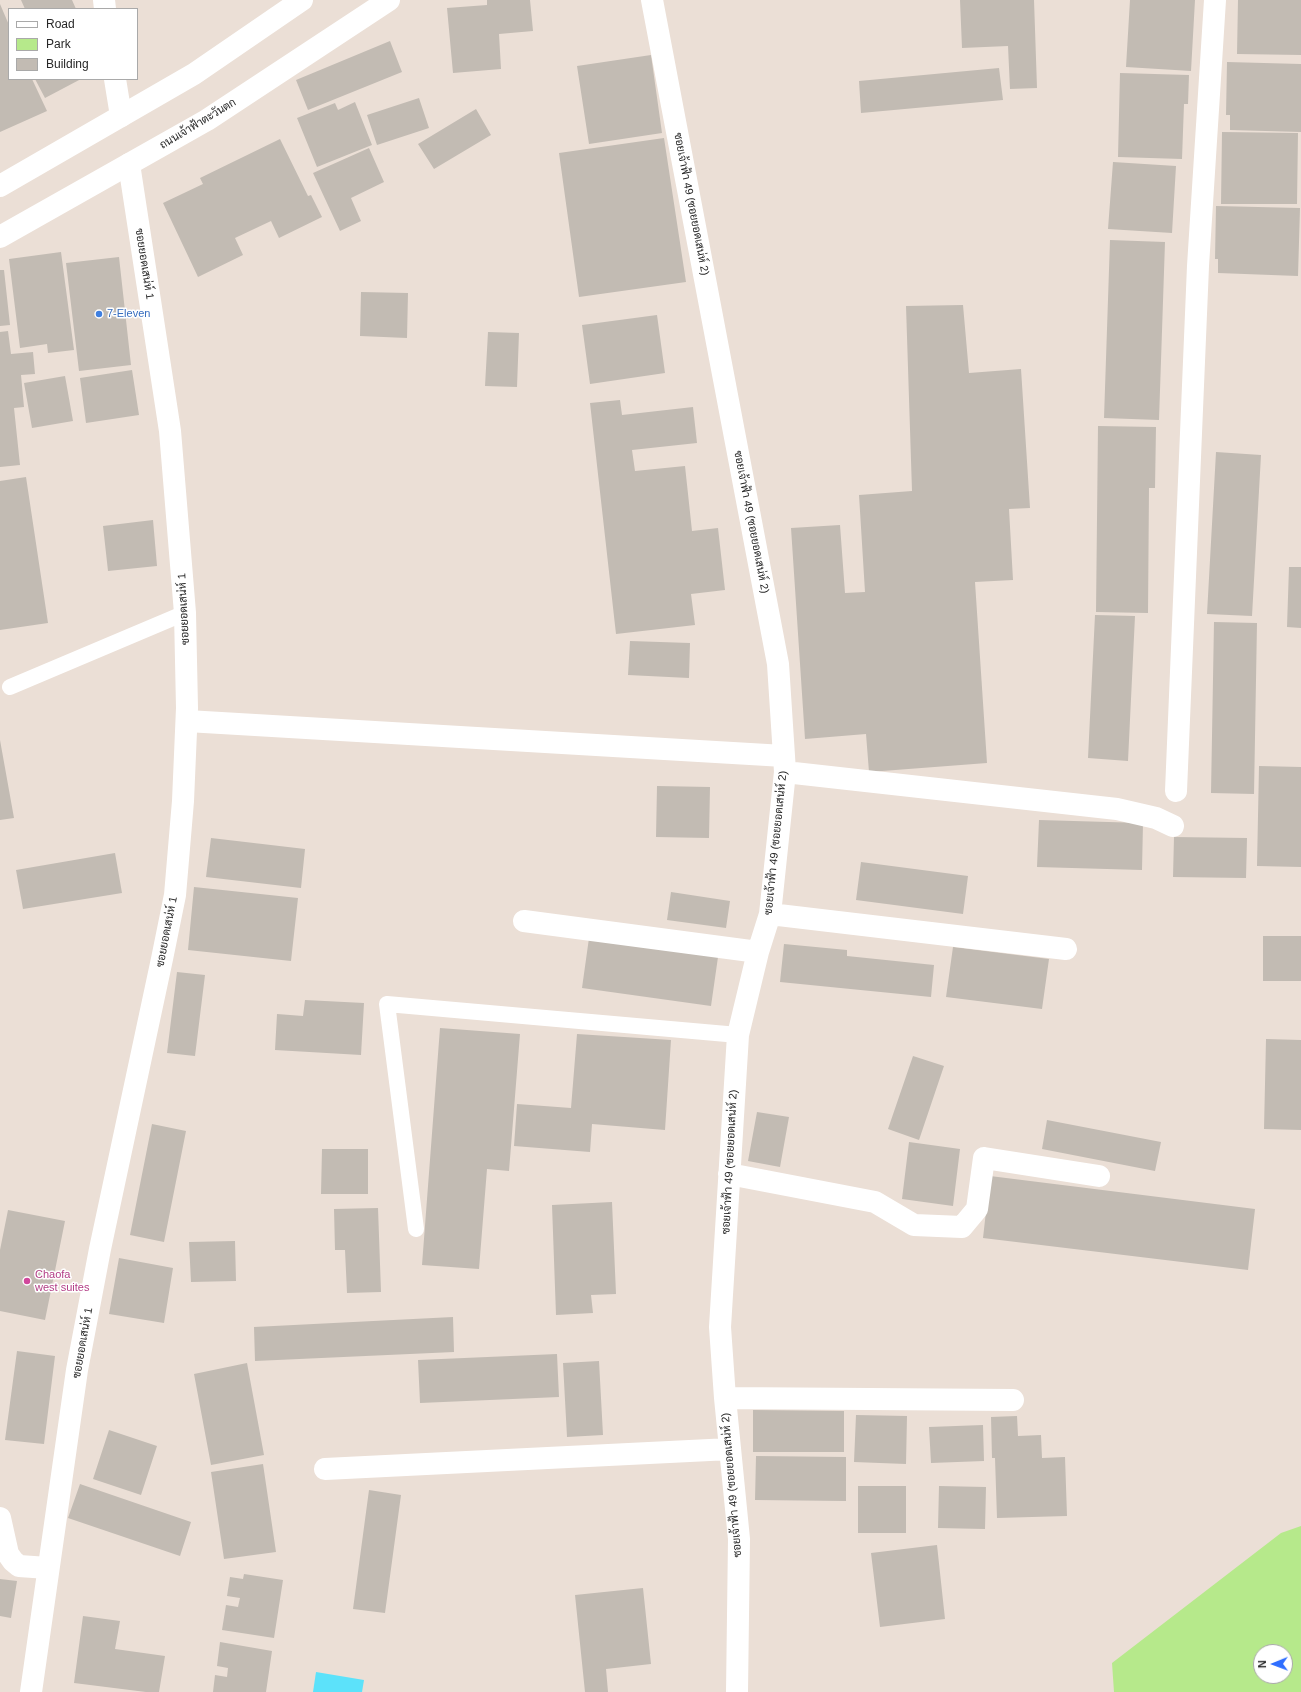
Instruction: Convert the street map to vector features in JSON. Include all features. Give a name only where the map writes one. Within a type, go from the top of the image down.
[{"type":"street","points":[[0,186],[194,74],[302,0]]},
{"type":"street","name":"ถนนเจ้าฟ้าตะวันตก","points":[[0,237],[207,120],[389,0]]},
{"type":"street","name":"ซอยเจ้าฟ้า 49 (ซอยยอดเสน่ห์ 2)","points":[[652,0],[778,664],[784,764],[770,914],[758,952],[738,1035],[720,1327],[738,1539],[737,1692]]},
{"type":"street","points":[[1176,791],[1198,266],[1215,0]]},
{"type":"street","points":[[115,80],[121,116]]},
{"type":"street","name":"ซอยยอดเสน่ห์ 1","points":[[34,1692],[48,1568],[77,1370],[100,1249],[175,895],[184,801],[187,721],[185,613],[170,431],[129,164]]},
{"type":"street","points":[[187,721],[784,764],[1117,809],[1156,818],[1173,826]]},
{"type":"street","points":[[770,914],[1066,948]]},
{"type":"street","points":[[524,921],[758,952]]},
{"type":"street","points":[[729,1174],[875,1202],[914,1225],[962,1227],[977,1209],[984,1158],[1099,1176]]},
{"type":"street","points":[[725,1398],[1013,1400]]},
{"type":"street","points":[[325,1468],[730,1449]]},
{"type":"street","points":[[0,1518],[8,1554],[13,1561],[19,1566],[48,1568]]},
{"type":"lane","points":[[10,687],[185,613]]},
{"type":"lane","points":[[416,1229],[387,1004],[738,1035]]},
{"type":"green space","points":[[1301,1526],[1301,1692],[1114,1692],[1112,1663],[1281,1533]]},
{"type":"water","points":[[316,1672],[364,1680],[362,1692],[313,1692]]},
{"type":"building","points":[[21,0],[72,0],[76,8],[25,8]]},
{"type":"building","points":[[487,0],[530,0],[533,31],[499,34],[501,69],[453,73],[447,8],[487,5]]},
{"type":"building","points":[[960,0],[1034,0],[1037,88],[1010,89],[1008,46],[962,48]]},
{"type":"building","points":[[1130,0],[1195,0],[1191,71],[1126,67]]},
{"type":"building","points":[[1238,0],[1301,0],[1301,55],[1237,54]]},
{"type":"building","points":[[0,4],[8,23],[8,80],[32,80],[47,111],[0,132]]},
{"type":"building","points":[[390,41],[402,72],[308,110],[296,80]]},
{"type":"building","points":[[651,55],[662,133],[589,144],[577,66]]},
{"type":"building","points":[[1227,62],[1301,64],[1301,132],[1230,130],[1230,115],[1226,115]]},
{"type":"building","points":[[999,68],[1003,100],[861,113],[859,81]]},
{"type":"building","points":[[1120,73],[1189,75],[1188,104],[1184,104],[1182,159],[1118,157]]},
{"type":"building","points":[[36,80],[79,80],[45,98]]},
{"type":"building","points":[[419,98],[429,128],[377,145],[367,115]]},
{"type":"building","points":[[355,102],[372,145],[317,167],[297,118],[335,103],[338,110]]},
{"type":"building","points":[[476,109],[491,135],[434,169],[418,144]]},
{"type":"building","points":[[1222,132],[1298,133],[1297,204],[1221,204]]},
{"type":"building","points":[[664,138],[686,282],[579,297],[559,153]]},
{"type":"building","points":[[280,139],[308,196],[311,195],[322,217],[279,238],[271,221],[235,238],[243,255],[198,277],[163,203],[203,184],[200,178]]},
{"type":"building","points":[[369,148],[384,182],[351,198],[361,221],[340,231],[313,173]]},
{"type":"building","points":[[1113,162],[1176,166],[1172,233],[1108,229]]},
{"type":"building","points":[[1216,206],[1300,208],[1298,276],[1218,273],[1218,259],[1215,259]]},
{"type":"building","points":[[1110,240],[1165,242],[1159,420],[1104,418]]},
{"type":"building","points":[[61,252],[74,350],[48,353],[47,344],[20,348],[9,259]]},
{"type":"building","name":"7-Eleven","points":[[119,257],[131,365],[79,371],[66,263]]},
{"type":"building","points":[[0,270],[4,270],[10,325],[0,326]]},
{"type":"building","points":[[361,292],[408,293],[407,338],[360,336]]},
{"type":"building","points":[[963,305],[969,373],[1021,369],[1030,508],[1009,509],[1013,580],[975,582],[987,763],[869,772],[866,734],[805,739],[791,528],[840,525],[845,593],[865,592],[859,495],[912,491],[906,306]]},
{"type":"building","points":[[657,315],[665,373],[590,384],[582,325]]},
{"type":"building","points":[[8,331],[11,354],[33,352],[35,374],[21,375],[24,407],[14,408],[20,465],[0,467],[0,332]]},
{"type":"building","points":[[488,332],[519,333],[517,387],[485,386]]},
{"type":"building","points":[[132,370],[139,415],[86,423],[80,378]]},
{"type":"building","points":[[65,376],[73,421],[32,428],[24,383]]},
{"type":"building","points":[[620,400],[622,415],[693,407],[697,443],[632,450],[635,471],[685,466],[692,531],[718,528],[725,590],[691,594],[695,625],[616,634],[590,403]]},
{"type":"building","points":[[1098,426],[1156,427],[1155,488],[1149,488],[1148,613],[1096,612]]},
{"type":"building","points":[[1216,452],[1261,455],[1252,616],[1207,614]]},
{"type":"building","points":[[26,477],[48,623],[0,630],[0,481]]},
{"type":"building","points":[[153,520],[157,566],[108,571],[103,526]]},
{"type":"building","points":[[1289,567],[1301,567],[1301,628],[1287,627]]},
{"type":"building","points":[[1095,615],[1135,616],[1128,761],[1088,758]]},
{"type":"building","points":[[1214,622],[1257,623],[1254,794],[1211,793]]},
{"type":"building","points":[[630,641],[690,643],[689,678],[628,675]]},
{"type":"building","points":[[0,740],[14,818],[0,820]]},
{"type":"building","points":[[1259,766],[1301,767],[1301,867],[1257,866]]},
{"type":"building","points":[[657,786],[710,787],[709,838],[656,837]]},
{"type":"building","points":[[1039,820],[1143,823],[1142,870],[1037,867]]},
{"type":"building","points":[[1174,837],[1247,838],[1246,878],[1173,877]]},
{"type":"building","points":[[211,838],[305,849],[301,888],[206,877]]},
{"type":"building","points":[[115,853],[122,893],[23,909],[16,870]]},
{"type":"building","points":[[861,862],[968,876],[963,914],[856,900]]},
{"type":"building","points":[[194,887],[298,898],[291,961],[188,950]]},
{"type":"building","points":[[671,892],[730,901],[726,928],[667,920]]},
{"type":"building","points":[[1263,936],[1301,936],[1301,981],[1263,981]]},
{"type":"building","points":[[589,938],[718,957],[711,1006],[582,988]]},
{"type":"building","points":[[784,944],[847,950],[847,956],[934,965],[931,997],[780,982]]},
{"type":"building","points":[[953,947],[1049,959],[1042,1009],[946,997]]},
{"type":"building","points":[[177,972],[205,975],[195,1056],[167,1053]]},
{"type":"building","points":[[305,1000],[364,1003],[361,1055],[275,1050],[277,1014],[303,1016]]},
{"type":"building","points":[[440,1028],[520,1034],[509,1171],[487,1169],[479,1269],[422,1265]]},
{"type":"building","points":[[577,1034],[671,1040],[665,1130],[592,1124],[590,1152],[514,1146],[517,1104],[571,1108]]},
{"type":"building","points":[[1266,1039],[1301,1040],[1301,1130],[1264,1129]]},
{"type":"building","points":[[913,1056],[944,1066],[919,1140],[888,1129]]},
{"type":"building","points":[[757,1112],[789,1117],[780,1167],[748,1161]]},
{"type":"building","points":[[1047,1120],[1161,1142],[1155,1171],[1042,1149]]},
{"type":"building","points":[[152,1124],[186,1131],[164,1242],[130,1235]]},
{"type":"building","points":[[909,1142],[960,1149],[953,1206],[902,1199]]},
{"type":"building","points":[[322,1149],[368,1149],[368,1194],[321,1194]]},
{"type":"building","points":[[990,1176],[1255,1209],[1248,1270],[983,1238]]},
{"type":"building","points":[[612,1202],[616,1294],[591,1295],[593,1313],[556,1315],[552,1205]]},
{"type":"building","points":[[378,1208],[381,1292],[347,1293],[345,1250],[335,1250],[334,1209]]},
{"type":"building","name":"Chaofa west suites","points":[[8,1210],[65,1221],[45,1320],[0,1311],[0,1250]]},
{"type":"building","points":[[235,1241],[236,1281],[191,1282],[189,1242]]},
{"type":"building","points":[[119,1258],[173,1268],[164,1323],[109,1314]]},
{"type":"building","points":[[453,1317],[454,1352],[255,1361],[254,1327]]},
{"type":"building","points":[[17,1351],[55,1356],[44,1444],[5,1440]]},
{"type":"building","points":[[557,1354],[559,1397],[420,1403],[418,1360]]},
{"type":"building","points":[[599,1361],[603,1435],[567,1437],[563,1363]]},
{"type":"building","points":[[247,1363],[264,1455],[211,1465],[194,1374]]},
{"type":"building","points":[[753,1410],[844,1411],[844,1452],[753,1452]]},
{"type":"building","points":[[856,1415],[907,1416],[906,1464],[854,1462]]},
{"type":"building","points":[[1017,1416],[1018,1436],[1041,1435],[1042,1458],[1065,1457],[1067,1516],[997,1518],[995,1458],[992,1458],[991,1417]]},
{"type":"building","points":[[983,1425],[984,1461],[931,1463],[929,1427]]},
{"type":"building","points":[[109,1430],[157,1446],[141,1495],[93,1479]]},
{"type":"building","points":[[756,1456],[846,1457],[846,1501],[755,1500]]},
{"type":"building","points":[[263,1464],[276,1552],[224,1559],[211,1472]]},
{"type":"building","points":[[80,1484],[191,1522],[180,1556],[68,1518]]},
{"type":"building","points":[[858,1486],[906,1486],[906,1533],[858,1533]]},
{"type":"building","points":[[939,1486],[986,1487],[985,1529],[938,1528]]},
{"type":"building","points":[[369,1490],[401,1495],[385,1613],[353,1609]]},
{"type":"building","points":[[937,1545],[945,1619],[880,1627],[871,1553]]},
{"type":"building","points":[[244,1574],[283,1580],[274,1638],[222,1630],[226,1605],[238,1607],[240,1598],[227,1596],[230,1577],[243,1579]]},
{"type":"building","points":[[0,1579],[17,1581],[11,1618],[0,1616]]},
{"type":"building","points":[[643,1588],[651,1664],[606,1669],[608,1692],[585,1692],[575,1595]]},
{"type":"building","points":[[83,1616],[120,1621],[115,1649],[165,1656],[159,1692],[146,1692],[74,1683]]},
{"type":"building","points":[[220,1642],[272,1651],[266,1692],[213,1692],[215,1675],[227,1677],[228,1668],[217,1666]]},
{"type":"place","name":"7-Eleven","points":[[99,314]]},
{"type":"place","name":"Chaofa west suites","points":[[27,1281]]}]
